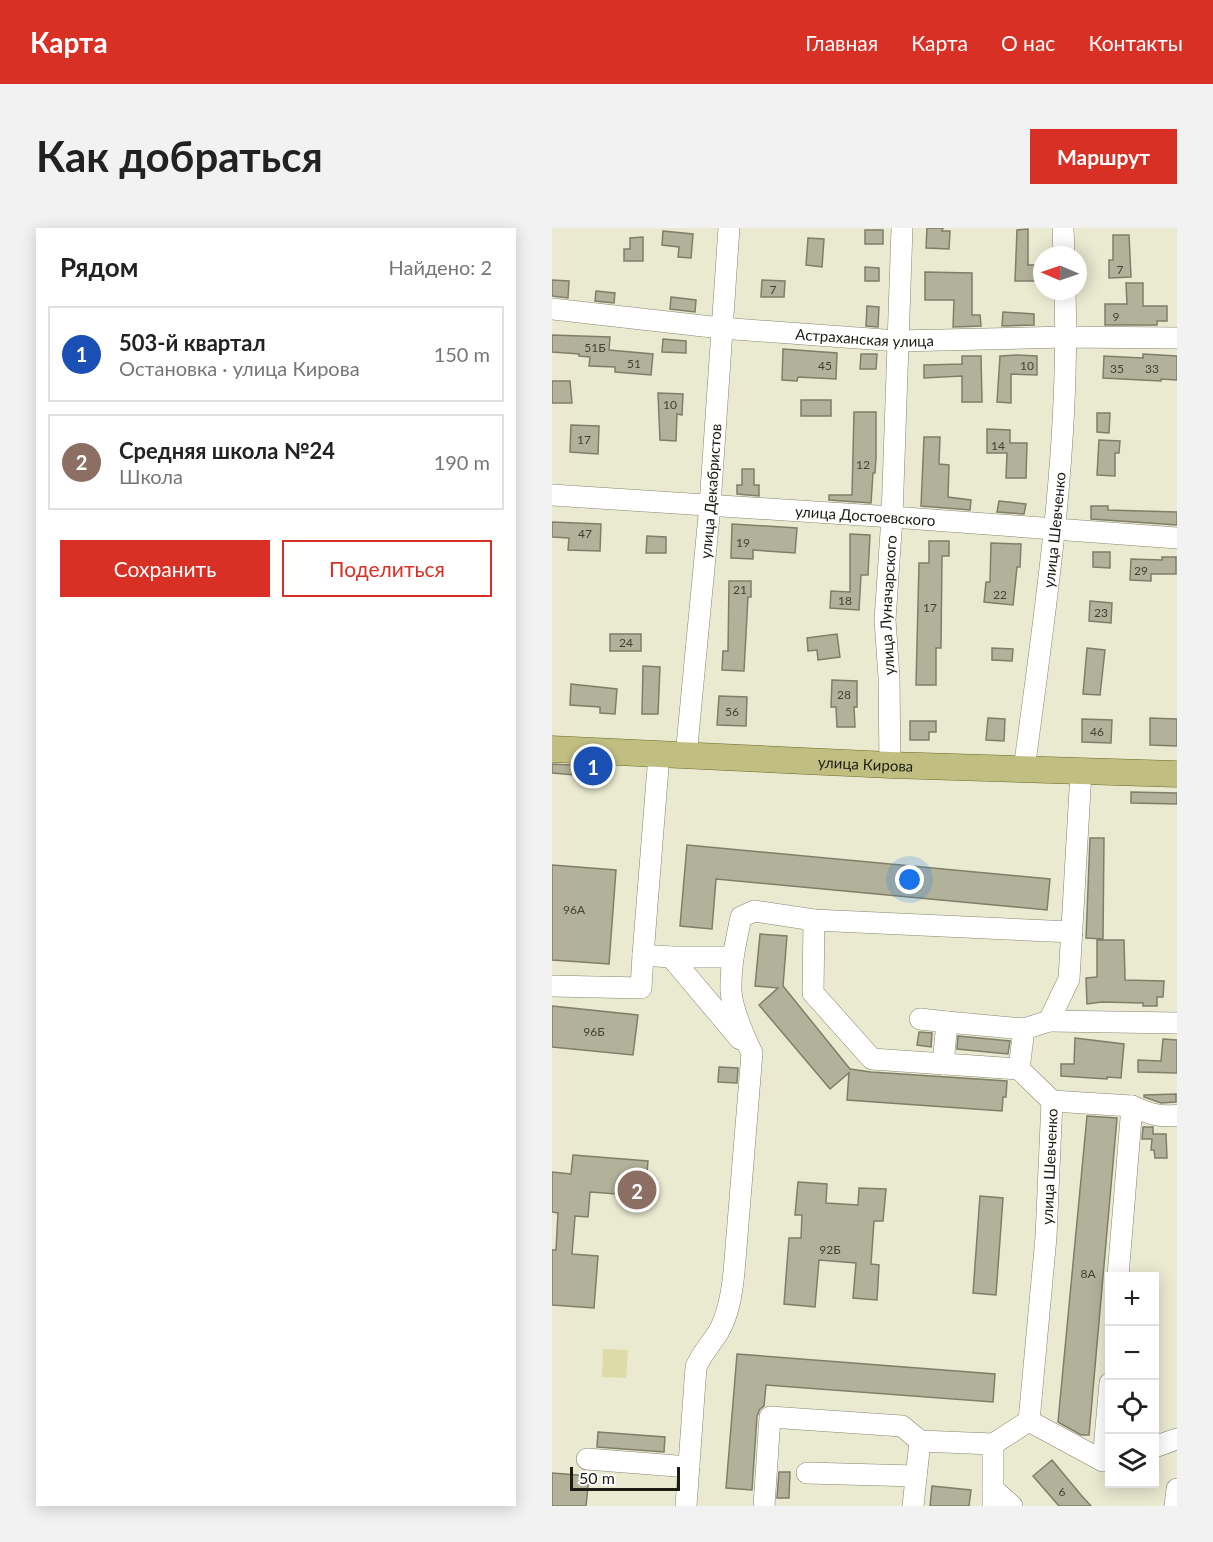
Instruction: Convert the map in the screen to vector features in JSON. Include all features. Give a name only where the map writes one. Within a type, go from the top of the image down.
[{"type":"main road","name":"улица Кирова","points":[[552,749],[890,765],[1177,774]]},
{"type":"street","name":"улица Декабристов","points":[[686,756],[710,506],[729,228]]},
{"type":"street","name":"улица Луначарского","points":[[890,765],[889,677],[885,620],[892,517],[902,228]]},
{"type":"street","points":[[1063,228],[1064,246]]},
{"type":"street","name":"улица Шевченко","points":[[1024,770],[1055,529],[1066,337],[1065,300]]},
{"type":"street","name":"Астраханская улица","points":[[552,309],[721,328],[898,341],[1066,337],[1177,338]]},
{"type":"street","name":"улица Достоевского","points":[[552,495],[1177,538]]},
{"type":"street","points":[[552,986],[641,988],[659,755]]},
{"type":"street","points":[[1049,1021],[1069,979],[1081,772]]},
{"type":"street","points":[[686,1506],[696,1367],[701,1354],[719,1331],[730,1303],[752,1053],[743,1033],[731,993],[733,957],[741,917],[754,911],[814,920],[1072,932]]},
{"type":"street","points":[[814,920],[813,993],[872,1059],[1019,1069],[1024,1029]]},
{"type":"street","points":[[643,955],[733,957]]},
{"type":"street","points":[[671,957],[752,1053]]},
{"type":"street","points":[[921,1019],[1024,1029],[1049,1021],[1177,1023]]},
{"type":"street","points":[[943,1064],[947,1022]]},
{"type":"street","name":"улица Шевченко","points":[[1019,1069],[1052,1101],[1046,1237],[1029,1421]]},
{"type":"street","points":[[1052,1101],[1132,1106],[1164,1117],[1177,1115]]},
{"type":"street","points":[[1118,1272],[1132,1106]]},
{"type":"street","points":[[764,1506],[770,1417],[902,1426],[920,1441],[993,1444],[1029,1421],[1105,1459]]},
{"type":"street","points":[[1159,1446],[1177,1439]]},
{"type":"street","points":[[913,1506],[920,1441]]},
{"type":"street","points":[[993,1444],[993,1498],[1012,1506]]},
{"type":"street","points":[[587,1459],[689,1467]]},
{"type":"street","points":[[807,1473],[916,1476]]},
{"type":"street","points":[[1175,1506],[1177,1489]]},
{"type":"green space","points":[[603,1349],[628,1350],[626,1378],[602,1377]]},
{"type":"building","points":[[927,228],[943,228],[942,231],[950,231],[949,249],[926,248]]},
{"type":"building","points":[[1028,229],[1028,265],[1033,265],[1033,281],[1015,281],[1017,230]]},
{"type":"building","points":[[865,230],[883,230],[883,244],[865,244]]},
{"type":"building","points":[[663,231],[693,234],[691,258],[678,257],[679,247],[662,245]]},
{"type":"building","points":[[1113,235],[1129,235],[1131,277],[1109,278],[1109,260],[1113,260]]},
{"type":"building","points":[[643,237],[643,261],[624,261],[624,249],[630,249],[630,238]]},
{"type":"building","points":[[808,238],[824,239],[822,267],[806,265]]},
{"type":"building","points":[[865,267],[879,268],[879,281],[865,281]]},
{"type":"building","points":[[925,272],[972,273],[972,315],[980,315],[981,326],[953,327],[954,300],[925,300]]},
{"type":"building","points":[[552,280],[569,281],[568,298],[552,296]]},
{"type":"building","points":[[762,280],[785,281],[784,297],[761,297]]},
{"type":"building","points":[[1126,283],[1143,283],[1143,306],[1167,306],[1167,321],[1157,321],[1157,325],[1105,325],[1105,304],[1127,304]]},
{"type":"building","points":[[596,291],[615,293],[614,303],[595,301]]},
{"type":"building","points":[[671,297],[696,300],[695,312],[670,309]]},
{"type":"building","points":[[867,306],[879,307],[878,327],[866,326]]},
{"type":"building","points":[[1003,312],[1034,314],[1034,325],[1002,326]]},
{"type":"building","points":[[552,335],[610,337],[609,350],[653,354],[651,375],[615,372],[615,367],[589,366],[590,357],[552,352]]},
{"type":"building","points":[[663,339],[686,341],[686,353],[662,352]]},
{"type":"building","points":[[783,349],[837,353],[836,379],[798,377],[797,381],[782,380]]},
{"type":"building","points":[[861,354],[877,354],[876,369],[860,369]]},
{"type":"building","points":[[1143,354],[1177,356],[1177,380],[1103,378],[1104,356],[1143,358]]},
{"type":"building","points":[[962,356],[981,356],[982,402],[962,402],[962,376],[924,378],[924,365],[962,364]]},
{"type":"building","points":[[1000,356],[1037,356],[1037,375],[1011,374],[1011,403],[997,402]]},
{"type":"building","points":[[552,381],[570,381],[572,403],[552,403]]},
{"type":"building","points":[[658,393],[683,394],[682,415],[677,414],[676,441],[660,440]]},
{"type":"building","points":[[801,400],[831,400],[831,416],[801,416]]},
{"type":"building","points":[[854,412],[876,412],[876,457],[871,503],[829,500],[829,495],[852,495]]},
{"type":"building","points":[[1097,413],[1110,413],[1109,433],[1097,432]]},
{"type":"building","points":[[571,425],[599,426],[598,454],[570,452]]},
{"type":"building","points":[[987,429],[1010,430],[1010,443],[1027,443],[1026,478],[1006,478],[1007,453],[987,453]]},
{"type":"building","points":[[924,437],[940,437],[939,464],[949,465],[948,497],[971,500],[970,510],[921,506]]},
{"type":"building","points":[[1099,440],[1120,441],[1119,453],[1115,453],[1115,476],[1097,475]]},
{"type":"building","points":[[742,469],[754,469],[754,485],[759,485],[759,496],[737,494],[737,485],[742,485]]},
{"type":"building","points":[[999,501],[1026,504],[1024,514],[997,512]]},
{"type":"building","points":[[1091,506],[1108,506],[1108,510],[1177,512],[1177,525],[1091,519]]},
{"type":"building","points":[[552,522],[601,524],[600,551],[568,550],[569,538],[552,537]]},
{"type":"building","points":[[732,524],[797,528],[795,553],[753,550],[753,559],[731,558]]},
{"type":"building","points":[[850,534],[870,535],[868,575],[861,575],[859,610],[830,608],[831,591],[850,592]]},
{"type":"building","points":[[647,536],[666,537],[666,553],[646,553]]},
{"type":"building","points":[[929,541],[949,541],[949,556],[942,556],[941,648],[936,648],[936,685],[916,685],[919,563],[929,563]]},
{"type":"building","points":[[991,543],[1021,544],[1020,567],[1017,567],[1013,605],[984,602],[986,582],[990,582]]},
{"type":"building","points":[[1093,552],[1110,552],[1110,568],[1093,567]]},
{"type":"building","points":[[1162,557],[1176,557],[1176,574],[1151,574],[1151,581],[1130,580],[1131,559],[1162,560]]},
{"type":"building","points":[[729,581],[751,581],[744,671],[722,670],[723,651],[728,651]]},
{"type":"building","points":[[1090,601],[1112,603],[1111,623],[1089,621]]},
{"type":"building","points":[[610,634],[641,634],[641,651],[610,651]]},
{"type":"building","points":[[837,634],[840,657],[818,660],[817,650],[808,651],[807,638]]},
{"type":"building","points":[[992,648],[1013,649],[1012,661],[992,660]]},
{"type":"building","points":[[1087,648],[1105,650],[1100,695],[1083,694]]},
{"type":"building","points":[[643,666],[660,667],[658,714],[642,714]]},
{"type":"building","points":[[832,680],[857,681],[857,707],[854,707],[855,727],[837,727],[836,707],[831,707]]},
{"type":"building","points":[[571,684],[617,689],[615,714],[600,713],[600,707],[570,705]]},
{"type":"building","points":[[719,696],[747,697],[746,726],[717,725]]},
{"type":"building","points":[[988,718],[1005,719],[1004,741],[986,740]]},
{"type":"building","points":[[1150,718],[1177,719],[1177,746],[1150,745]]},
{"type":"building","points":[[1082,719],[1112,720],[1111,743],[1082,742]]},
{"type":"building","points":[[910,721],[936,721],[936,732],[929,732],[929,740],[910,740]]},
{"type":"building","points":[[552,764],[588,766],[587,776],[552,773]]},
{"type":"building","points":[[1131,792],[1177,793],[1177,804],[1131,803]]},
{"type":"building","points":[[1090,838],[1104,838],[1103,939],[1086,938]]},
{"type":"building","points":[[687,845],[1050,879],[1047,910],[716,879],[712,929],[680,926]]},
{"type":"building","points":[[552,865],[616,870],[609,964],[552,960]]},
{"type":"building","points":[[760,934],[787,936],[783,986],[850,1069],[1007,1081],[1002,1111],[847,1100],[849,1073],[830,1089],[759,1005],[778,988],[755,986]]},
{"type":"building","points":[[1097,940],[1124,940],[1125,980],[1164,981],[1163,997],[1157,997],[1157,1006],[1143,1006],[1143,1003],[1087,1004],[1086,978],[1097,977]]},
{"type":"building","points":[[552,1006],[638,1015],[633,1055],[552,1047]]},
{"type":"building","points":[[919,1032],[932,1033],[931,1047],[917,1045]]},
{"type":"building","points":[[958,1036],[1010,1041],[1008,1054],[957,1049]]},
{"type":"building","points":[[1075,1038],[1124,1044],[1121,1078],[1061,1076],[1061,1064],[1074,1064]]},
{"type":"building","points":[[1163,1039],[1177,1040],[1177,1073],[1138,1072],[1138,1060],[1161,1061]]},
{"type":"building","points":[[719,1067],[738,1068],[737,1083],[718,1082]]},
{"type":"building","points":[[1176,1094],[1176,1102],[1161,1103],[1144,1097],[1144,1095]]},
{"type":"building","points":[[1087,1116],[1117,1118],[1089,1435],[1081,1435],[1058,1422]]},
{"type":"building","points":[[1143,1127],[1153,1127],[1153,1134],[1166,1134],[1167,1158],[1155,1158],[1154,1150],[1151,1150],[1152,1139],[1142,1139]]},
{"type":"building","points":[[573,1155],[648,1161],[645,1196],[590,1192],[588,1217],[575,1216],[572,1254],[598,1256],[594,1308],[552,1305],[552,1250],[556,1250],[558,1213],[552,1212],[552,1172],[571,1174]]},
{"type":"building","points":[[798,1182],[827,1184],[826,1203],[858,1205],[859,1188],[886,1189],[883,1221],[874,1221],[871,1264],[879,1265],[877,1300],[853,1298],[856,1263],[819,1260],[815,1307],[784,1304],[789,1238],[801,1238],[802,1215],[795,1215]]},
{"type":"building","points":[[980,1196],[1003,1198],[996,1295],[973,1293]]},
{"type":"building","points":[[737,1354],[995,1374],[993,1402],[766,1385],[764,1406],[757,1416],[752,1490],[726,1488]]},
{"type":"building","points":[[598,1432],[665,1437],[664,1452],[597,1447]]},
{"type":"building","points":[[1052,1460],[1091,1506],[1059,1506],[1033,1476]]},
{"type":"building","points":[[779,1472],[790,1472],[789,1498],[777,1498]]},
{"type":"building","points":[[552,1473],[589,1476],[586,1506],[552,1506]]},
{"type":"building","points":[[932,1486],[971,1490],[969,1506],[930,1506]]},
{"type":"place","name":"503-й квартал","points":[[593,766]]},
{"type":"place","name":"Средняя школа №24","points":[[637,1190]]}]
